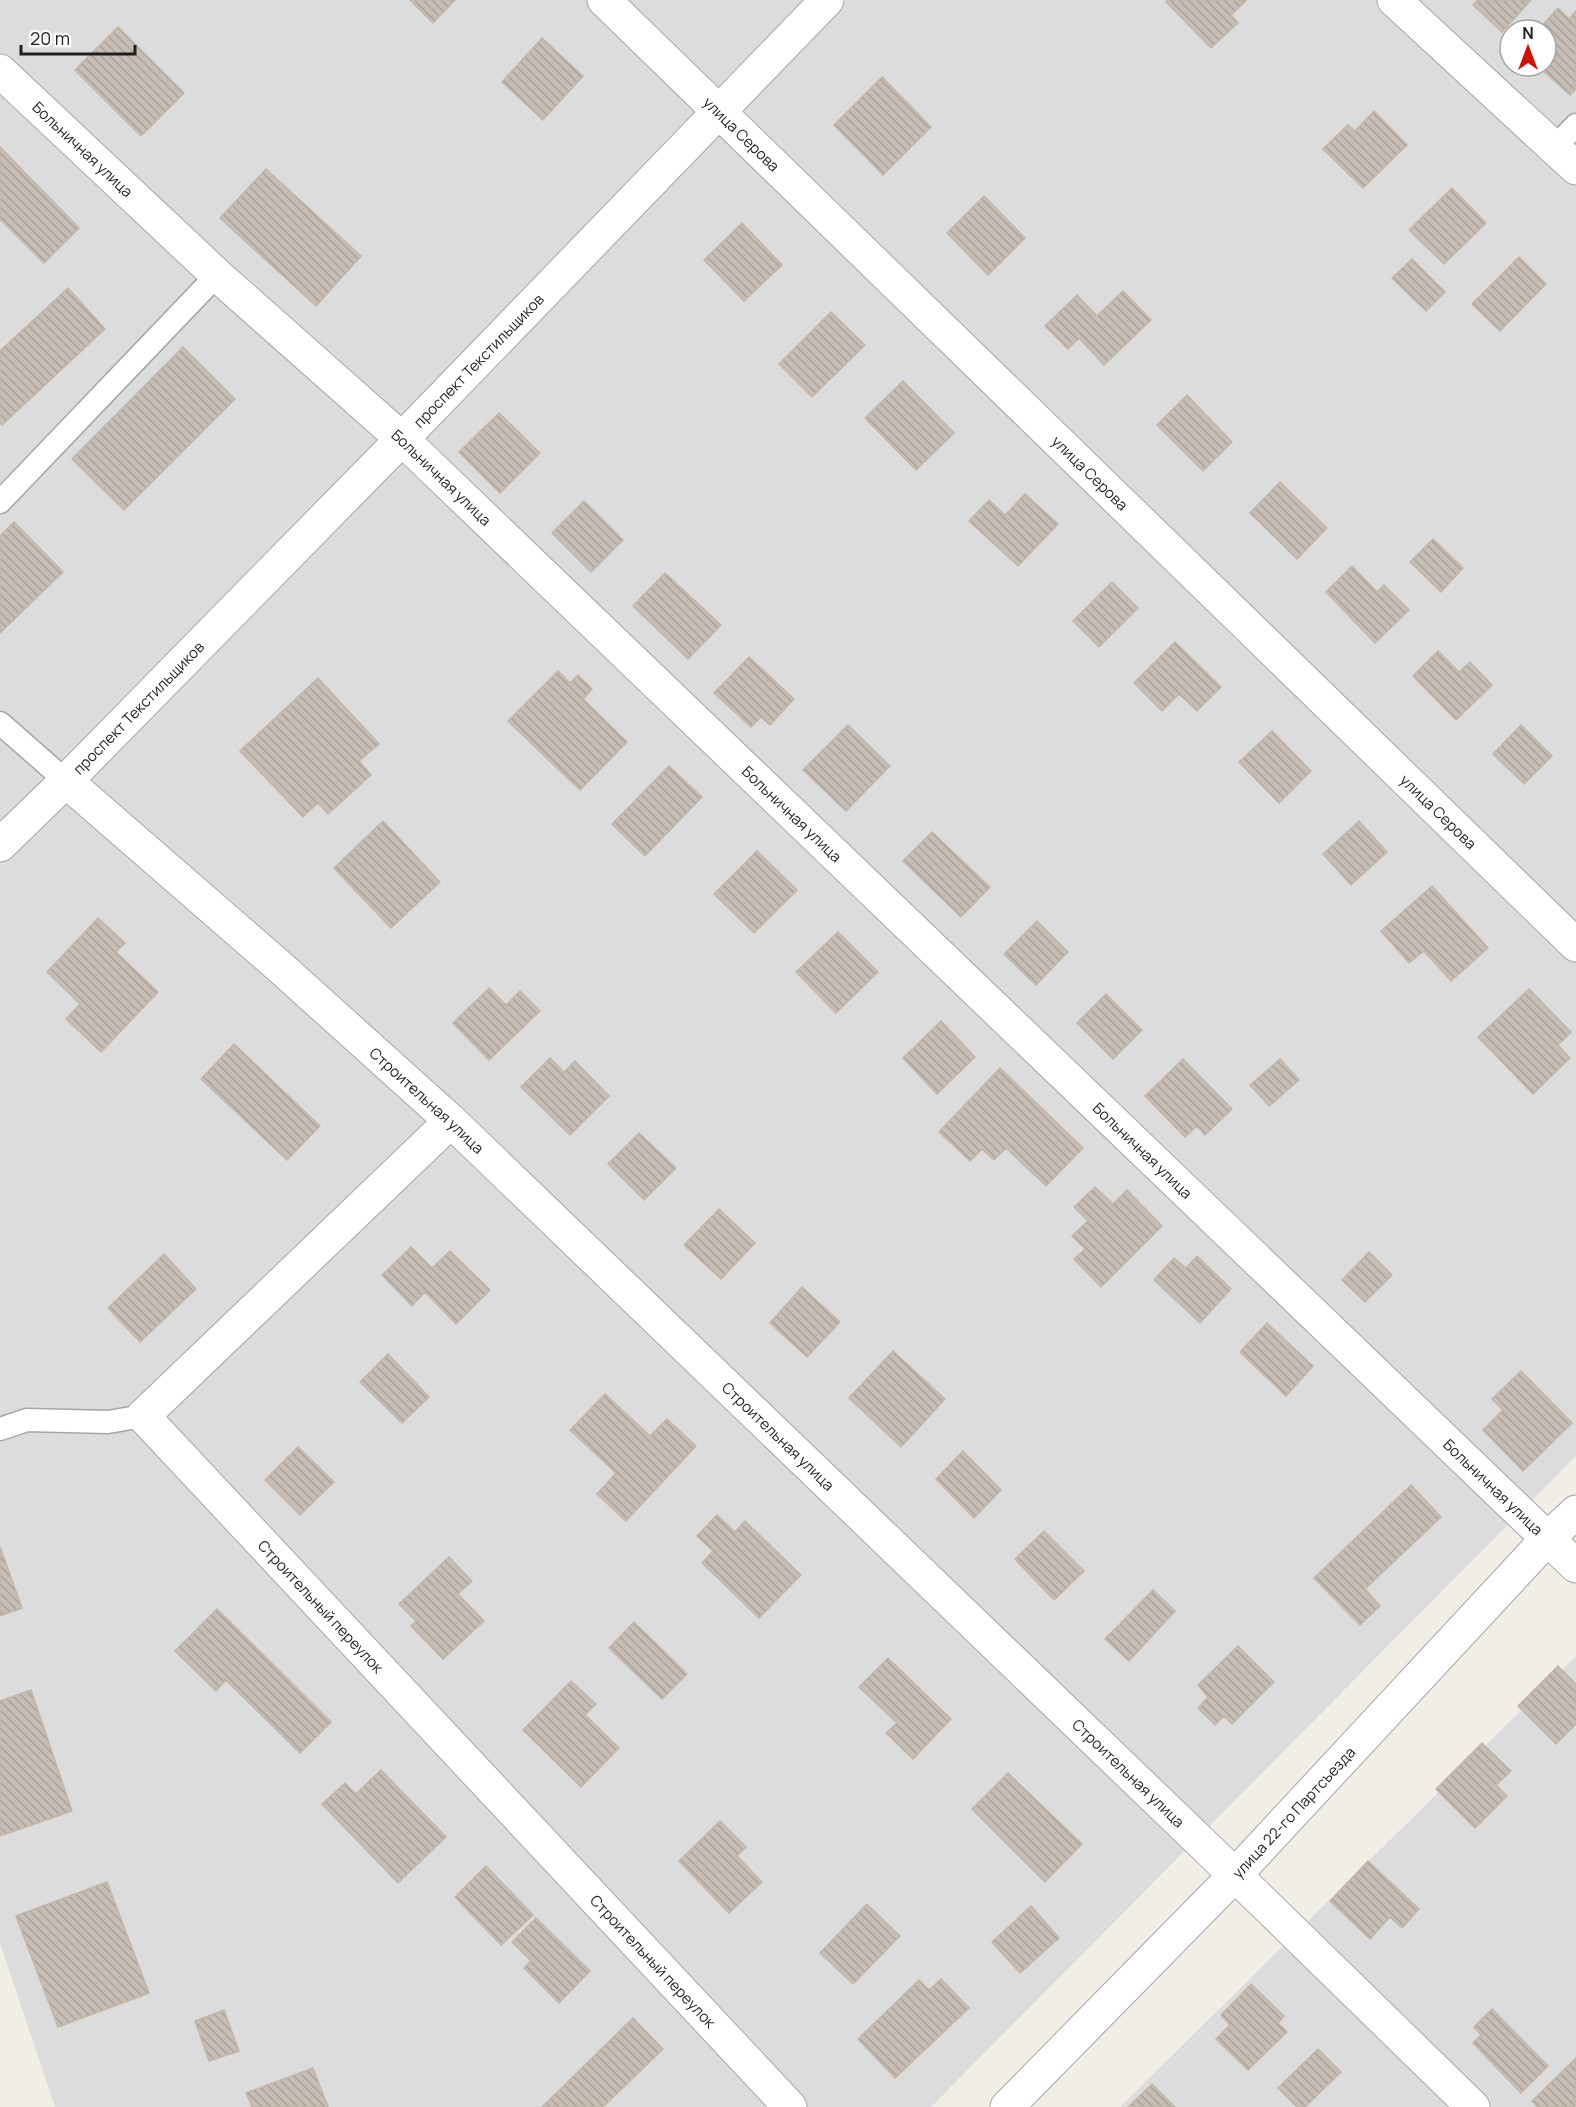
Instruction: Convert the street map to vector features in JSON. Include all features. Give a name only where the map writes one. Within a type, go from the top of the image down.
[{"type":"street","name":"улица Серова","points":[[604,0],[1576,945]]},
{"type":"street","name":"проспект Текстильщиков","points":[[0,844],[66,781],[402,439],[827,0]]},
{"type":"street","points":[[1395,0],[1569,147]]},
{"type":"street","name":"Больничная улица","points":[[0,71],[217,275],[402,439],[1576,1566]]},
{"type":"street","name":"Строительная улица","points":[[66,781],[280,967],[451,1121],[1473,2107]]},
{"type":"street","points":[[142,1416],[451,1121]]},
{"type":"street","name":"Строительный переулок","points":[[142,1416],[790,2107]]},
{"type":"street","name":"улица 22-го Партсъезда","points":[[1007,2107],[1235,1875],[1548,1538],[1576,1512]]},
{"type":"lane","points":[[0,502],[217,275]]},
{"type":"lane","points":[[0,723],[66,781]]},
{"type":"lane","points":[[0,1429],[27,1420],[108,1422],[142,1416]]},
{"type":"shaded area","points":[[0,0],[1576,0],[1576,1456],[931,2107],[55,2107],[0,1943]]},
{"type":"shaded area","points":[[1576,1656],[1576,2107],[1120,2107]]},
{"type":"building","points":[[410,0],[455,0],[433,23]]},
{"type":"building","points":[[1168,0],[1246,1],[1231,15],[1238,23],[1211,48],[1166,2]]},
{"type":"building","points":[[1478,0],[1531,0],[1515,18],[1498,18],[1498,28],[1473,5]]},
{"type":"building","points":[[1558,8],[1569,19],[1576,11],[1576,89],[1570,95],[1551,78],[1558,78],[1558,18],[1549,18]]},
{"type":"building","points":[[118,27],[184,93],[141,136],[75,70]]},
{"type":"building","points":[[542,38],[583,76],[543,120],[502,82]]},
{"type":"building","points":[[882,77],[931,127],[883,175],[834,125]]},
{"type":"building","points":[[1374,111],[1407,145],[1363,188],[1323,149],[1348,125],[1355,131]]},
{"type":"building","points":[[0,147],[79,228],[44,263],[0,219]]},
{"type":"building","points":[[266,169],[361,256],[316,306],[220,218]]},
{"type":"building","points":[[1452,188],[1486,223],[1444,264],[1409,230]]},
{"type":"building","points":[[984,196],[1025,238],[988,275],[947,233]]},
{"type":"building","points":[[742,223],[782,265],[744,301],[704,260]]},
{"type":"building","points":[[1519,257],[1546,284],[1500,331],[1472,304]]},
{"type":"building","points":[[1412,259],[1445,292],[1426,311],[1392,278]]},
{"type":"building","points":[[68,288],[105,329],[2,425],[0,423],[0,351]]},
{"type":"building","points":[[1123,291],[1151,320],[1104,365],[1079,338],[1068,349],[1045,326],[1077,295],[1097,316]]},
{"type":"building","points":[[831,312],[865,345],[812,397],[779,364]]},
{"type":"building","points":[[183,347],[235,399],[124,510],[72,459]]},
{"type":"building","points":[[903,381],[954,433],[916,470],[865,418]]},
{"type":"building","points":[[1187,395],[1232,442],[1203,471],[1157,425]]},
{"type":"building","points":[[499,413],[540,453],[500,493],[459,452]]},
{"type":"building","points":[[1280,482],[1327,528],[1297,559],[1250,513]]},
{"type":"building","points":[[1025,494],[1058,524],[1018,566],[969,521],[989,500],[1005,515]]},
{"type":"building","points":[[584,501],[623,540],[591,572],[552,533]]},
{"type":"building","points":[[14,522],[63,572],[0,633],[0,536]]},
{"type":"building","points":[[1433,539],[1463,568],[1441,592],[1410,562]]},
{"type":"building","points":[[1352,566],[1377,592],[1384,585],[1409,610],[1375,643],[1326,592]]},
{"type":"building","points":[[665,573],[721,625],[688,659],[633,606]]},
{"type":"building","points":[[1112,582],[1138,608],[1099,647],[1073,621]]},
{"type":"building","points":[[1175,642],[1221,687],[1197,711],[1179,694],[1162,711],[1134,683]]},
{"type":"building","points":[[1438,651],[1459,672],[1470,662],[1492,685],[1456,720],[1413,676]]},
{"type":"building","points":[[749,657],[794,699],[770,725],[761,717],[751,727],[714,693]]},
{"type":"building","points":[[558,671],[570,683],[578,675],[592,689],[583,699],[627,742],[580,790],[508,721]]},
{"type":"building","points":[[318,678],[379,744],[359,761],[371,775],[328,814],[318,803],[303,817],[240,751]]},
{"type":"building","points":[[848,725],[890,766],[846,811],[803,770]]},
{"type":"building","points":[[1521,725],[1552,756],[1524,784],[1493,754]]},
{"type":"building","points":[[1272,731],[1311,771],[1279,803],[1239,762]]},
{"type":"building","points":[[669,766],[702,797],[645,856],[612,824]]},
{"type":"building","points":[[383,821],[440,882],[391,928],[334,868]]},
{"type":"building","points":[[1359,821],[1387,852],[1351,885],[1323,854]]},
{"type":"building","points":[[932,832],[990,887],[961,917],[903,861]]},
{"type":"building","points":[[757,851],[797,890],[754,933],[714,894]]},
{"type":"building","points":[[1432,886],[1488,948],[1451,981],[1424,951],[1409,963],[1381,931]]},
{"type":"building","points":[[98,918],[125,943],[116,952],[158,992],[101,1052],[66,1019],[80,1004],[47,972]]},
{"type":"building","points":[[1037,921],[1068,952],[1036,985],[1004,954]]},
{"type":"building","points":[[838,932],[878,972],[836,1013],[796,972]]},
{"type":"building","points":[[489,988],[506,1005],[520,991],[540,1011],[489,1060],[453,1023]]},
{"type":"building","points":[[1529,989],[1571,1032],[1558,1045],[1570,1058],[1533,1094],[1478,1037]]},
{"type":"building","points":[[1106,994],[1142,1030],[1113,1059],[1077,1023]]},
{"type":"building","points":[[941,1021],[975,1057],[937,1094],[903,1058]]},
{"type":"building","points":[[234,1044],[320,1126],[287,1160],[201,1079]]},
{"type":"building","points":[[550,1058],[564,1072],[575,1061],[609,1096],[570,1135],[521,1087]]},
{"type":"building","points":[[1183,1059],[1232,1109],[1205,1135],[1197,1126],[1185,1137],[1145,1096]]},
{"type":"building","points":[[1280,1059],[1299,1080],[1269,1106],[1250,1085]]},
{"type":"building","points":[[1000,1068],[1083,1148],[1046,1186],[1006,1148],[994,1160],[982,1149],[970,1161],[939,1132]]},
{"type":"building","points":[[639,1133],[676,1168],[644,1200],[608,1164]]},
{"type":"building","points":[[1095,1187],[1113,1204],[1127,1190],[1162,1226],[1101,1287],[1074,1259],[1085,1249],[1072,1236],[1088,1221],[1074,1207]]},
{"type":"building","points":[[719,1209],[755,1243],[721,1279],[684,1245]]},
{"type":"building","points":[[411,1247],[432,1268],[450,1251],[490,1290],[456,1324],[425,1292],[412,1306],[382,1275]]},
{"type":"building","points":[[1369,1252],[1392,1275],[1365,1302],[1342,1280]]},
{"type":"building","points":[[164,1254],[196,1289],[140,1342],[108,1308]]},
{"type":"building","points":[[1197,1256],[1231,1289],[1200,1323],[1154,1280],[1174,1258],[1186,1268]]},
{"type":"building","points":[[802,1287],[840,1322],[807,1357],[770,1323]]},
{"type":"building","points":[[1267,1323],[1313,1366],[1286,1396],[1240,1352]]},
{"type":"building","points":[[893,1351],[945,1399],[901,1447],[849,1398]]},
{"type":"building","points":[[388,1354],[429,1397],[402,1423],[360,1382]]},
{"type":"building","points":[[1521,1371],[1572,1423],[1523,1471],[1483,1430],[1503,1410],[1492,1399]]},
{"type":"building","points":[[605,1394],[650,1436],[667,1419],[696,1446],[626,1521],[597,1494],[616,1473],[570,1430]]},
{"type":"building","points":[[298,1447],[334,1482],[300,1515],[265,1480]]},
{"type":"building","points":[[963,1451],[1001,1490],[974,1518],[936,1479]]},
{"type":"building","points":[[1411,1485],[1441,1517],[1365,1589],[1380,1606],[1360,1625],[1314,1578]]},
{"type":"building","points":[[717,1515],[735,1532],[745,1521],[801,1575],[759,1618],[702,1563],[713,1551],[697,1536]]},
{"type":"building","points":[[1044,1531],[1084,1571],[1054,1600],[1015,1559]]},
{"type":"building","points":[[0,1547],[22,1608],[0,1616]]},
{"type":"building","points":[[449,1557],[472,1581],[458,1594],[484,1621],[443,1659],[411,1626],[416,1621],[399,1604]]},
{"type":"building","points":[[1153,1590],[1175,1611],[1129,1661],[1105,1639]]},
{"type":"building","points":[[217,1609],[331,1722],[300,1753],[226,1680],[216,1691],[175,1651]]},
{"type":"building","points":[[634,1622],[687,1674],[662,1699],[609,1648]]},
{"type":"building","points":[[1238,1646],[1274,1682],[1232,1724],[1224,1716],[1215,1725],[1198,1708],[1208,1697],[1198,1685]]},
{"type":"building","points":[[888,1658],[951,1719],[913,1759],[886,1733],[897,1723],[859,1687]]},
{"type":"building","points":[[1558,1666],[1576,1684],[1576,1724],[1556,1744],[1518,1706]]},
{"type":"building","points":[[571,1681],[596,1704],[585,1715],[619,1748],[581,1787],[523,1730]]},
{"type":"building","points":[[31,1690],[72,1811],[0,1836],[0,1701]]},
{"type":"building","points":[[1482,1743],[1511,1771],[1496,1785],[1507,1796],[1475,1828],[1436,1789]]},
{"type":"building","points":[[381,1770],[446,1837],[398,1883],[322,1804],[345,1783],[356,1794]]},
{"type":"building","points":[[1008,1773],[1082,1844],[1045,1882],[972,1809]]},
{"type":"building","points":[[720,1821],[746,1847],[737,1856],[762,1882],[729,1913],[679,1861]]},
{"type":"building","points":[[1368,1861],[1419,1909],[1402,1928],[1390,1917],[1370,1939],[1330,1901]]},
{"type":"building","points":[[486,1866],[533,1915],[501,1945],[455,1897]]},
{"type":"building","points":[[107,1882],[149,1993],[58,2027],[16,1916]]},
{"type":"building","points":[[867,1904],[900,1936],[853,1984],[820,1953]]},
{"type":"building","points":[[1031,1906],[1059,1938],[1020,1973],[992,1942]]},
{"type":"building","points":[[536,1918],[590,1971],[559,2003],[524,1968],[531,1961],[512,1942]]},
{"type":"building","points":[[941,1979],[969,2008],[895,2078],[858,2039],[919,1980],[929,1990]]},
{"type":"building","points":[[1251,1984],[1284,2016],[1278,2023],[1287,2032],[1248,2070],[1216,2039],[1230,2025],[1221,2015]]},
{"type":"building","points":[[1492,2009],[1548,2066],[1521,2093],[1473,2043],[1481,2035],[1474,2027]]},
{"type":"building","points":[[224,2010],[239,2051],[209,2061],[195,2021]]},
{"type":"building","points":[[633,2018],[663,2049],[603,2107],[542,2107]]},
{"type":"building","points":[[1318,2049],[1341,2072],[1305,2107],[1297,2107],[1278,2088]]},
{"type":"building","points":[[1576,2058],[1576,2105],[1574,2107],[1538,2107],[1532,2101]]},
{"type":"building","points":[[313,2068],[328,2107],[252,2107],[246,2093]]},
{"type":"building","points":[[1152,2084],[1175,2107],[1128,2107]]}]
